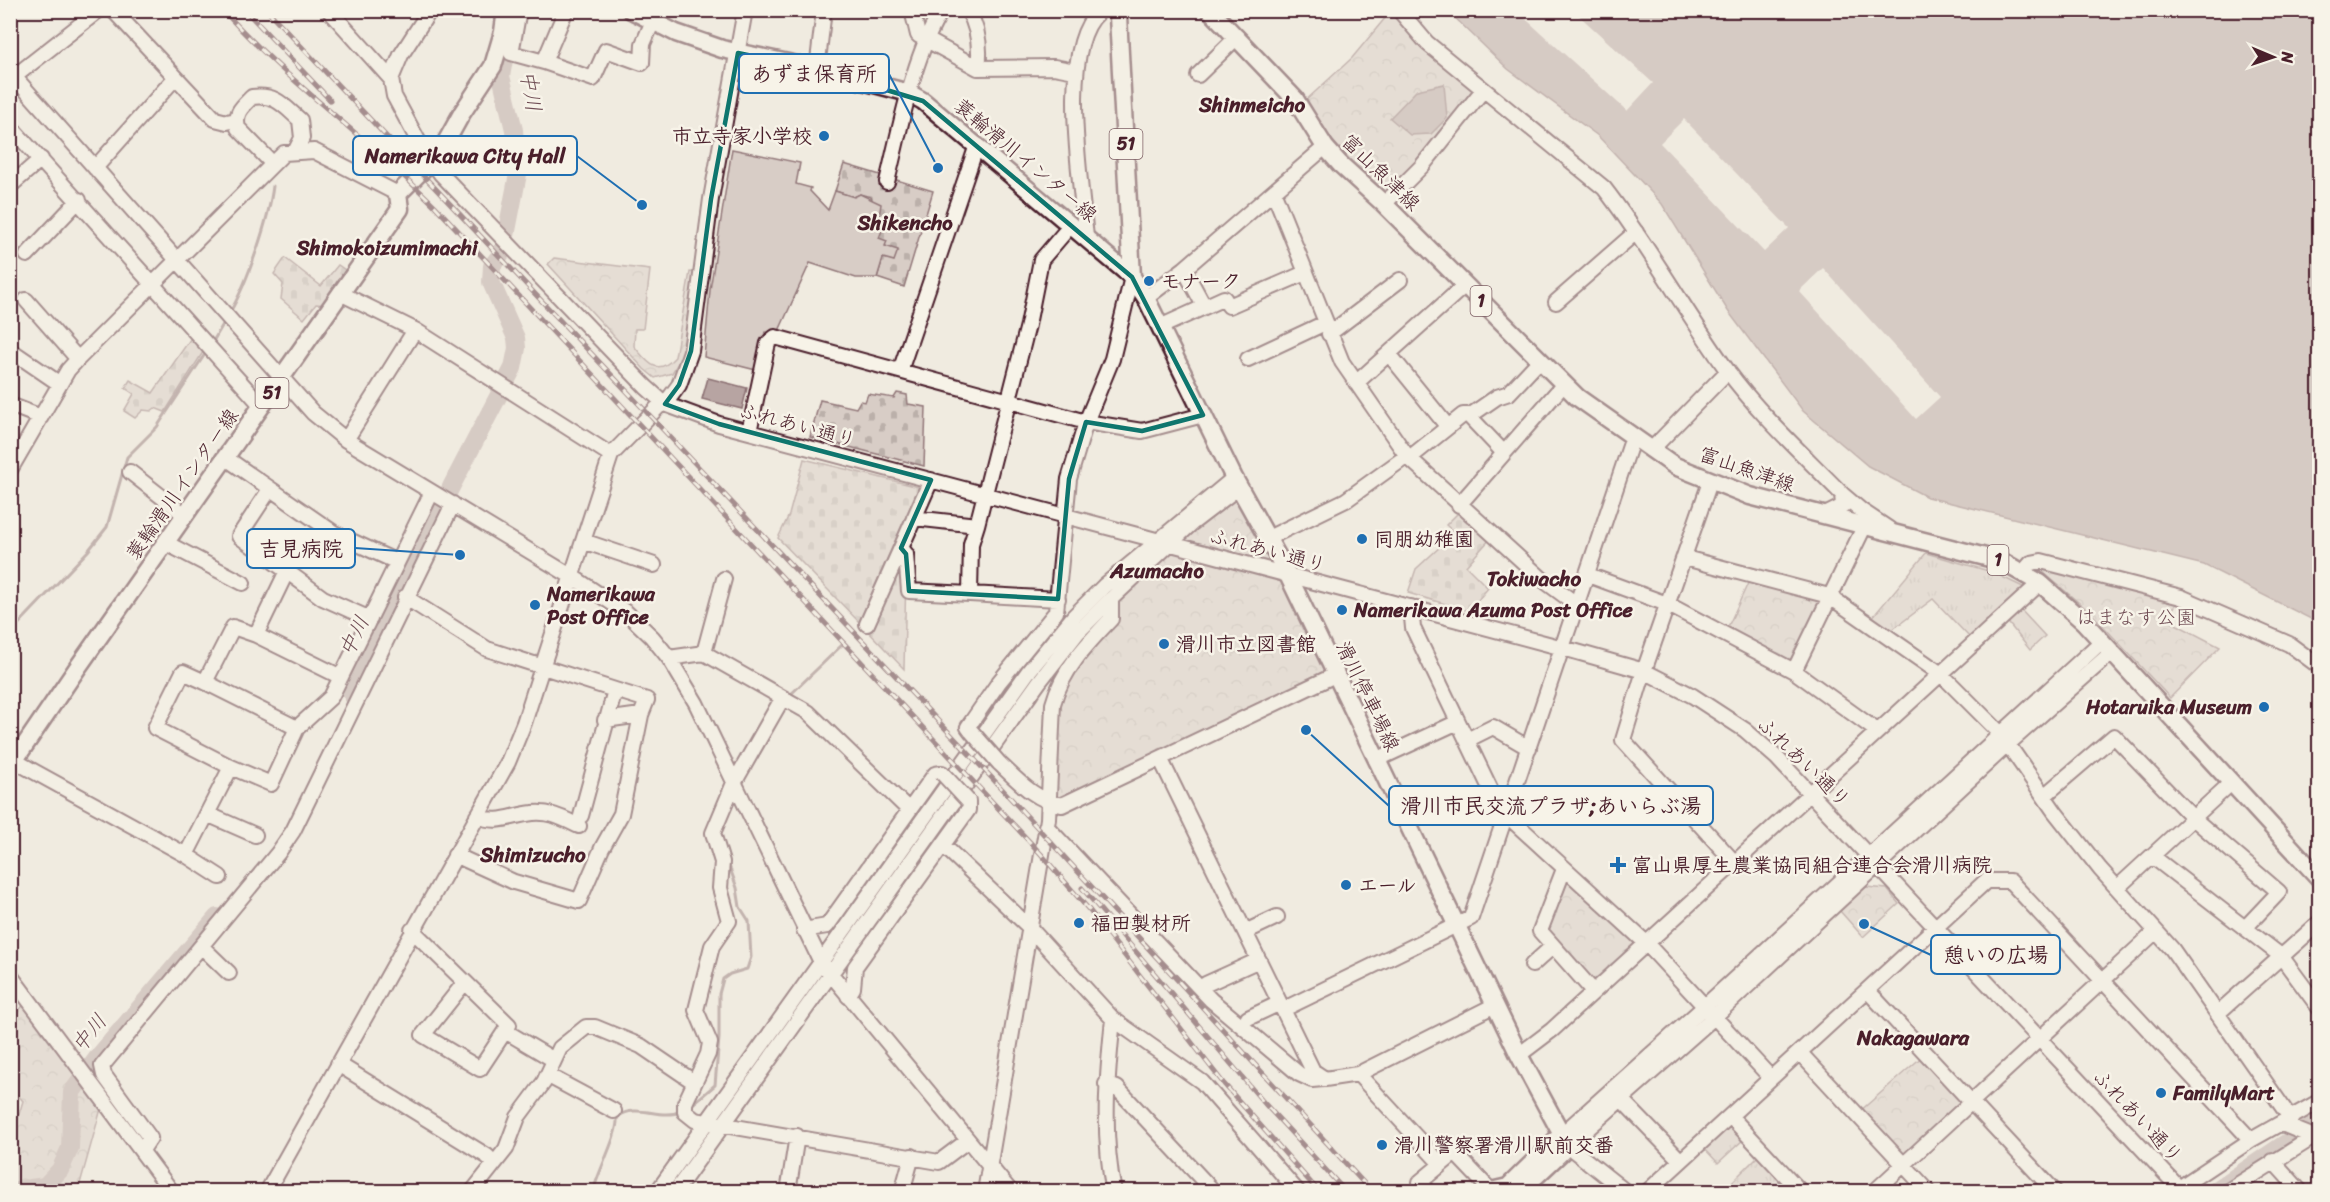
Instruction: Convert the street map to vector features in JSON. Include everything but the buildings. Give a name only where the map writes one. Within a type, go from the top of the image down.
[{"type":"main road","points":[[398,194],[441,151],[462,112],[493,66],[503,32],[506,10]]},
{"type":"main road","name":"蓑輪滑川インター線","points":[[631,10],[676,33],[738,53],[818,69],[909,93],[923,100],[1132,277]]},
{"type":"main road","name":"蓑輪滑川インター線","points":[[1119,10],[1132,277]]},
{"type":"main road","name":"富山魚津線","points":[[1210,10],[1295,99],[1325,147],[1577,397],[1675,466],[1710,482],[1750,496],[2001,561],[2024,571],[2040,583],[2106,648],[2319,879]]},
{"type":"main road","name":"蓑輪滑川インター線","points":[[13,764],[400,209],[398,194]]},
{"type":"main road","name":"滑川停車場線","points":[[1132,277],[1146,298],[1236,482],[1288,575],[1519,1055],[1564,1141]]},
{"type":"main road","points":[[1491,1191],[1508,1187],[1564,1141]]},
{"type":"main road","points":[[1519,1191],[1564,1141]]},
{"type":"street","points":[[113,10],[215,119],[227,122],[236,120]]},
{"type":"street","name":"ふれあい通り","points":[[329,10],[391,79],[394,96],[431,162],[511,248],[665,404],[689,415],[749,432],[1644,671],[1693,696],[1745,730],[1811,792],[2178,1190]]},
{"type":"street","points":[[391,79],[401,55],[430,10]]},
{"type":"street","points":[[519,10],[510,53],[544,62],[593,80],[606,50],[642,63],[643,44],[653,21]]},
{"type":"street","points":[[544,62],[566,10]]},
{"type":"street","points":[[267,1191],[508,762],[524,723],[611,455],[658,406],[665,404],[679,385],[691,351],[711,199],[745,10]]},
{"type":"street","points":[[818,69],[824,10]]},
{"type":"street","points":[[912,10],[918,35],[978,68],[1054,68],[1075,71]]},
{"type":"street","points":[[887,182],[909,93],[942,10]]},
{"type":"street","points":[[968,10],[976,24],[978,68]]},
{"type":"street","points":[[1086,238],[1076,130],[1075,71],[1091,19],[1099,11],[1119,10]]},
{"type":"street","points":[[1399,10],[1426,44],[1604,188],[1636,232],[1728,371],[1773,423],[1842,494],[1893,532]]},
{"type":"street","points":[[89,13],[12,76],[313,413],[346,440],[572,576],[627,613],[669,658],[696,703],[821,962],[967,1141],[1011,1191]]},
{"type":"street","points":[[1198,75],[1237,37]]},
{"type":"street","points":[[95,168],[175,78]]},
{"type":"street","points":[[1384,204],[1422,166],[1484,90]]},
{"type":"street","points":[[273,164],[238,128],[237,114],[252,97],[267,95],[300,120],[302,138],[296,150]]},
{"type":"street","points":[[10,126],[154,283],[262,406]]},
{"type":"street","points":[[900,371],[976,145]]},
{"type":"street","points":[[1146,298],[1185,269],[1325,147]]},
{"type":"street","points":[[11,470],[60,384],[78,359],[284,153],[296,150],[314,151],[398,194]]},
{"type":"street","points":[[10,186],[41,159]]},
{"type":"street","points":[[1274,193],[1342,362],[1407,456],[1542,579],[1576,604]]},
{"type":"street","points":[[27,255],[79,200]]},
{"type":"street","points":[[970,594],[971,544],[1010,401],[1041,260],[1071,225]]},
{"type":"street","points":[[1556,302],[1636,232]]},
{"type":"street","points":[[1185,269],[1203,304]]},
{"type":"street","points":[[1160,327],[1224,298],[1229,306],[1305,273]]},
{"type":"street","points":[[1132,277],[1112,359],[1086,422],[1069,479],[1056,612],[999,682],[968,727],[1022,786],[1049,803],[1062,805],[1161,760],[1335,675]]},
{"type":"street","points":[[1248,359],[1327,329],[1400,280]]},
{"type":"street","points":[[1356,383],[1465,285]]},
{"type":"street","points":[[340,293],[415,330],[611,455]]},
{"type":"street","points":[[26,300],[78,359]]},
{"type":"street","points":[[346,440],[415,330]]},
{"type":"street","points":[[749,432],[768,343],[775,337],[1086,422],[1142,431],[1203,415]]},
{"type":"street","points":[[16,354],[60,384]]},
{"type":"street","points":[[1389,354],[1448,427]]},
{"type":"street","points":[[1266,539],[1346,500],[1407,456],[1412,456],[1463,415],[1468,415],[1497,397],[1509,393],[1540,360]]},
{"type":"street","points":[[1651,450],[1728,371]]},
{"type":"street","points":[[1459,505],[1564,384]]},
{"type":"street","points":[[10,405],[41,417]]},
{"type":"street","points":[[1468,415],[1504,453]]},
{"type":"street","points":[[1248,1018],[1282,1006],[1470,918],[1633,437]]},
{"type":"street","points":[[226,459],[334,533],[397,562]]},
{"type":"street","points":[[130,472],[185,515]]},
{"type":"street","points":[[867,624],[931,480]]},
{"type":"street","points":[[657,1191],[1028,672],[1074,616],[1155,541],[1236,482]]},
{"type":"street","points":[[675,1191],[1039,682],[1078,632],[1236,482]]},
{"type":"street","points":[[1710,482],[1644,671],[1623,740],[1734,862]]},
{"type":"street","points":[[270,489],[239,536],[286,573],[323,598],[370,619]]},
{"type":"street","points":[[1825,515],[1843,507],[1842,494]]},
{"type":"street","points":[[297,728],[183,672],[155,728],[231,767],[271,784],[297,728],[331,697],[397,562],[444,499]]},
{"type":"street","points":[[142,1150],[150,1138],[104,1076],[102,1066],[278,853],[293,831],[405,597],[444,499]]},
{"type":"street","points":[[914,518],[977,525]]},
{"type":"street","points":[[1794,672],[1864,525]]},
{"type":"street","points":[[583,541],[654,565]]},
{"type":"street","points":[[166,543],[243,584]]},
{"type":"street","points":[[900,548],[906,554],[909,591],[1058,599]]},
{"type":"street","points":[[1685,558],[1829,596],[1941,674],[2004,739],[2044,796],[2117,888],[2172,949],[2218,1013],[2288,1123],[2316,1136]]},
{"type":"street","points":[[2024,571],[2031,563],[2041,561],[2181,597],[2289,644],[2319,667]]},
{"type":"street","points":[[256,635],[286,573]]},
{"type":"street","points":[[1588,575],[1667,604],[1794,672],[1877,731]]},
{"type":"street","points":[[704,654],[724,579]]},
{"type":"street","points":[[1519,1055],[1552,1030],[1645,942],[2040,583]]},
{"type":"street","points":[[405,597],[488,649],[647,700],[641,715],[621,814],[602,848],[579,901],[514,882],[455,855]]},
{"type":"street","points":[[985,1191],[1046,826],[1053,704],[1058,686],[1084,647],[1110,619],[1111,599]]},
{"type":"street","points":[[1411,607],[1413,628],[1500,809],[1645,942],[1708,1013],[1771,1078]]},
{"type":"street","points":[[205,682],[233,627],[256,635],[341,677]]},
{"type":"street","points":[[1564,1141],[1708,1013],[2004,739],[2106,648]]},
{"type":"street","points":[[669,658],[704,654],[808,712],[909,810]]},
{"type":"street","points":[[477,816],[497,821],[534,813],[553,814],[580,821],[605,720],[615,690]]},
{"type":"street","points":[[782,699],[734,783],[713,833],[722,862],[720,888],[729,921],[712,946],[698,1001],[696,1010],[710,1043],[708,1054],[685,1103],[686,1112],[695,1120],[939,1162],[967,1141]]},
{"type":"street","points":[[605,720],[641,715]]},
{"type":"street","points":[[1376,760],[1458,722]]},
{"type":"street","points":[[1467,740],[1493,727],[1529,748]]},
{"type":"street","points":[[2044,796],[2114,736],[2193,818],[2279,892],[2245,928]]},
{"type":"street","points":[[1161,760],[1313,1071],[1325,1079]]},
{"type":"street","points":[[13,764],[186,855],[220,877]]},
{"type":"street","points":[[186,855],[231,767]]},
{"type":"street","points":[[804,930],[826,926],[935,774],[942,773],[968,801],[968,810],[855,966],[853,988],[848,996]]},
{"type":"street","points":[[2117,888],[2231,783]]},
{"type":"street","points":[[207,814],[255,836]]},
{"type":"street","points":[[1046,826],[1211,1000],[1299,1074],[1312,1080],[1358,1074],[1495,1005]]},
{"type":"street","points":[[944,845],[1028,926],[1113,1019],[1202,1082],[1298,1191]]},
{"type":"street","points":[[2152,856],[2281,956],[2319,1009]]},
{"type":"street","points":[[1564,869],[1540,931],[1593,991]]},
{"type":"street","points":[[1647,1191],[1731,1117],[1986,881],[2010,881],[2251,1140]]},
{"type":"street","points":[[1245,932],[1276,917]]},
{"type":"street","points":[[2218,1013],[2319,922]]},
{"type":"street","points":[[412,930],[509,1025],[480,1069],[423,1035],[465,982]]},
{"type":"street","points":[[1874,1191],[2156,932]]},
{"type":"street","points":[[201,946],[229,973]]},
{"type":"street","points":[[1532,965],[1553,946]]},
{"type":"street","points":[[1206,984],[1259,960]]},
{"type":"street","points":[[10,975],[172,1191]]},
{"type":"street","points":[[1867,990],[2055,1191]]},
{"type":"street","points":[[1564,1141],[1621,1099],[1708,1013]]},
{"type":"street","points":[[1113,1019],[1106,1084],[1107,1155],[1114,1191]]},
{"type":"street","points":[[472,1191],[506,1149],[518,1118],[547,1075],[560,1048],[586,1027],[595,1026],[641,1046],[694,1082]]},
{"type":"street","points":[[505,1031],[554,1059]]},
{"type":"street","points":[[1800,1053],[1929,1191]]},
{"type":"street","points":[[338,1064],[488,1156],[494,1163]]},
{"type":"street","points":[[1358,1074],[1441,1164]]},
{"type":"street","points":[[547,1075],[614,1111]]},
{"type":"street","points":[[1106,1084],[1117,1088],[1214,1191]]},
{"type":"street","points":[[1621,1099],[1681,1161]]},
{"type":"street","points":[[2178,1190],[2251,1140],[2288,1123],[2319,1101]]},
{"type":"street","points":[[1731,1117],[1801,1191]]},
{"type":"street","points":[[788,1191],[797,1136]]},
{"type":"street","points":[[2226,1191],[2316,1136]]},
{"type":"street","points":[[1564,1141],[1626,1191]]},
{"type":"street","points":[[1429,1191],[1420,1182],[1455,1153],[1491,1191]]},
{"type":"street","points":[[902,1191],[912,1156]]},
{"type":"street","points":[[2273,1161],[2301,1191]]},
{"type":"highlighted area","points":[[738,53],[817,69],[923,101],[1132,277],[1203,415],[1142,431],[1086,422],[1069,479],[1058,599],[909,591],[906,554],[901,548],[931,480],[719,424],[665,404],[679,385],[691,351],[711,199]]},
{"type":"green space","points":[[1391,11],[1418,44],[1477,91],[1418,165],[1385,198],[1335,144],[1304,102],[1352,58]]},
{"type":"green space","points":[[732,149],[800,163],[796,184],[811,188],[810,191],[828,210],[835,191],[854,197],[860,194],[881,204],[879,217],[886,220],[879,238],[887,241],[885,246],[898,250],[894,261],[883,258],[877,278],[856,278],[810,263],[778,333],[765,332],[756,370],[704,357],[710,290]]},
{"type":"green space","points":[[844,164],[933,191],[904,287],[877,278],[883,258],[898,251],[885,246],[879,238],[878,217],[871,197],[860,194],[854,197],[835,191]]},
{"type":"green space","points":[[285,258],[321,286],[338,265],[348,272],[325,305],[316,304],[304,319],[281,299],[283,284],[274,274]]},
{"type":"green space","points":[[554,258],[650,270],[643,329],[635,329],[634,346],[648,362],[657,367],[668,363],[675,357],[690,272],[697,273],[685,351],[672,373],[655,378],[644,369],[548,264]]},
{"type":"green space","points":[[193,335],[205,349],[165,412],[155,408],[151,411],[143,410],[135,418],[124,411],[134,394],[125,388],[130,380],[153,393]]},
{"type":"green space","points":[[897,393],[907,395],[908,404],[926,407],[924,466],[810,437],[820,400],[856,408],[860,401],[865,402],[868,394],[894,398]]},
{"type":"green space","points":[[804,459],[919,487],[859,622],[778,538],[789,515]]},
{"type":"green space","points":[[1239,487],[1335,675],[1161,760],[1049,803],[1053,704],[1110,619],[1111,599]]},
{"type":"green space","points":[[1461,510],[1491,538],[1466,566],[1488,588],[1469,611],[1408,593],[1416,569],[1455,533],[1446,525]]},
{"type":"green space","points":[[1926,553],[1992,572],[2023,587],[2023,592],[1971,639],[1933,599],[1889,632],[1871,619]]},
{"type":"green space","points":[[900,556],[906,570],[904,669],[867,630]]},
{"type":"green space","name":"はまなす公園","points":[[2044,567],[2181,597],[2166,619],[2220,647],[2170,698],[2092,614],[2043,572]]},
{"type":"green space","points":[[1749,581],[1820,598],[1821,604],[1793,661],[1786,661],[1727,629]]},
{"type":"green space","points":[[2019,608],[2045,636],[2030,650],[2006,620]]},
{"type":"green space","points":[[1564,869],[1645,942],[1595,990],[1542,932]]},
{"type":"green space","points":[[1866,887],[1887,889],[1899,904],[1863,937],[1840,911]]},
{"type":"green space","points":[[28,999],[104,1098],[78,1191],[11,1191],[10,1144],[23,1101],[11,1088],[11,1021]]},
{"type":"green space","points":[[1924,1055],[1964,1104],[1907,1158],[1859,1112]]},
{"type":"green space","points":[[1728,1128],[1732,1128],[1744,1139],[1718,1163],[1704,1148]]},
{"type":"green space","points":[[1759,1155],[1793,1192],[1722,1192]]},
{"type":"shaded area","points":[[1448,11],[2319,11],[2319,623],[2204,565],[1927,497],[1868,466],[1803,411],[1728,311],[1662,204],[1598,136],[1508,69]]},
{"type":"shaded area","points":[[1444,84],[1447,118],[1431,134],[1410,135],[1390,118],[1417,90]]},
{"type":"shaded area","points":[[708,378],[747,388],[742,409],[702,399]]},
{"type":"pier","points":[[1574,11],[1653,83],[1627,111],[1518,12]]},
{"type":"pier","points":[[1684,119],[1789,228],[1764,252],[1660,143]]},
{"type":"pier","points":[[1823,268],[1940,397],[1916,419],[1799,291]]},
{"type":"waterway","name":"中川","points":[[352,695],[451,487],[513,368],[517,348],[516,338],[491,282],[492,266],[503,251],[518,174],[514,130],[501,76],[509,33]]},
{"type":"waterway","points":[[230,312],[256,251],[273,186]]},
{"type":"waterway","points":[[212,343],[225,321]]},
{"type":"waterway","points":[[10,633],[88,551],[107,527],[127,457],[157,427],[207,351]]},
{"type":"waterway","points":[[789,696],[842,645]]},
{"type":"waterway","points":[[688,1108],[715,1085],[719,1038],[719,994],[723,979],[730,974],[747,969],[751,957],[749,921],[740,907],[737,888],[727,860]]},
{"type":"waterway","name":"中川","points":[[10,1191],[45,1186],[60,1170],[70,1148],[72,1092],[97,1058],[217,917]]},
{"type":"waterway","points":[[593,1192],[612,1143],[617,1117],[633,1111],[665,1114],[682,1111]]},
{"type":"waterway","points":[[2213,1192],[2320,1120]]},
{"type":"railway","points":[[223,10],[301,86],[383,157],[435,206],[1041,854],[1090,911],[1224,1084],[1319,1192]]},
{"type":"railway","points":[[245,10],[330,100]]},
{"type":"railway","points":[[267,10],[991,777],[1372,1192]]},
{"type":"railway","points":[[1082,888],[1265,1104],[1346,1192]]},
{"type":"place","name":"市立寺家小学校","points":[[824,136]]},
{"type":"place","name":"あずま保育所","points":[[938,168]]},
{"type":"place","name":"Namerikawa City Hall","points":[[642,205]]},
{"type":"place","name":"モナーク","points":[[1149,281]]},
{"type":"place","name":"同朋幼稚園","points":[[1362,539]]},
{"type":"place","name":"吉見病院","points":[[460,555]]},
{"type":"place","name":"Namerikawa Post Office","points":[[535,605]]},
{"type":"place","name":"Namerikawa Azuma Post Office","points":[[1342,610]]},
{"type":"place","name":"滑川市立図書館","points":[[1164,644]]},
{"type":"place","name":"Hotaruika Museum","points":[[2264,707]]},
{"type":"place","name":"滑川市民交流プラザ;あいらぶ湯","points":[[1306,730]]},
{"type":"place","name":"富山県厚生農業協同組合連合会滑川病院","points":[[1618,865]]},
{"type":"place","name":"エール","points":[[1346,885]]},
{"type":"place","name":"福田製材所","points":[[1079,923]]},
{"type":"place","name":"憩いの広場","points":[[1864,924]]},
{"type":"place","name":"FamilyMart","points":[[2161,1093]]},
{"type":"place","name":"滑川警察署滑川駅前交番","points":[[1382,1145]]},
{"type":"district","name":"Shinmeicho","points":[[1252,105]]},
{"type":"district","name":"Shikencho","points":[[905,223]]},
{"type":"district","name":"Shimokoizumimachi","points":[[387,248]]},
{"type":"district","name":"Azumacho","points":[[1157,571]]},
{"type":"district","name":"Tokiwacho","points":[[1534,579]]},
{"type":"district","name":"Shimizucho","points":[[533,855]]},
{"type":"district","name":"Nakagawara","points":[[1913,1038]]}]
